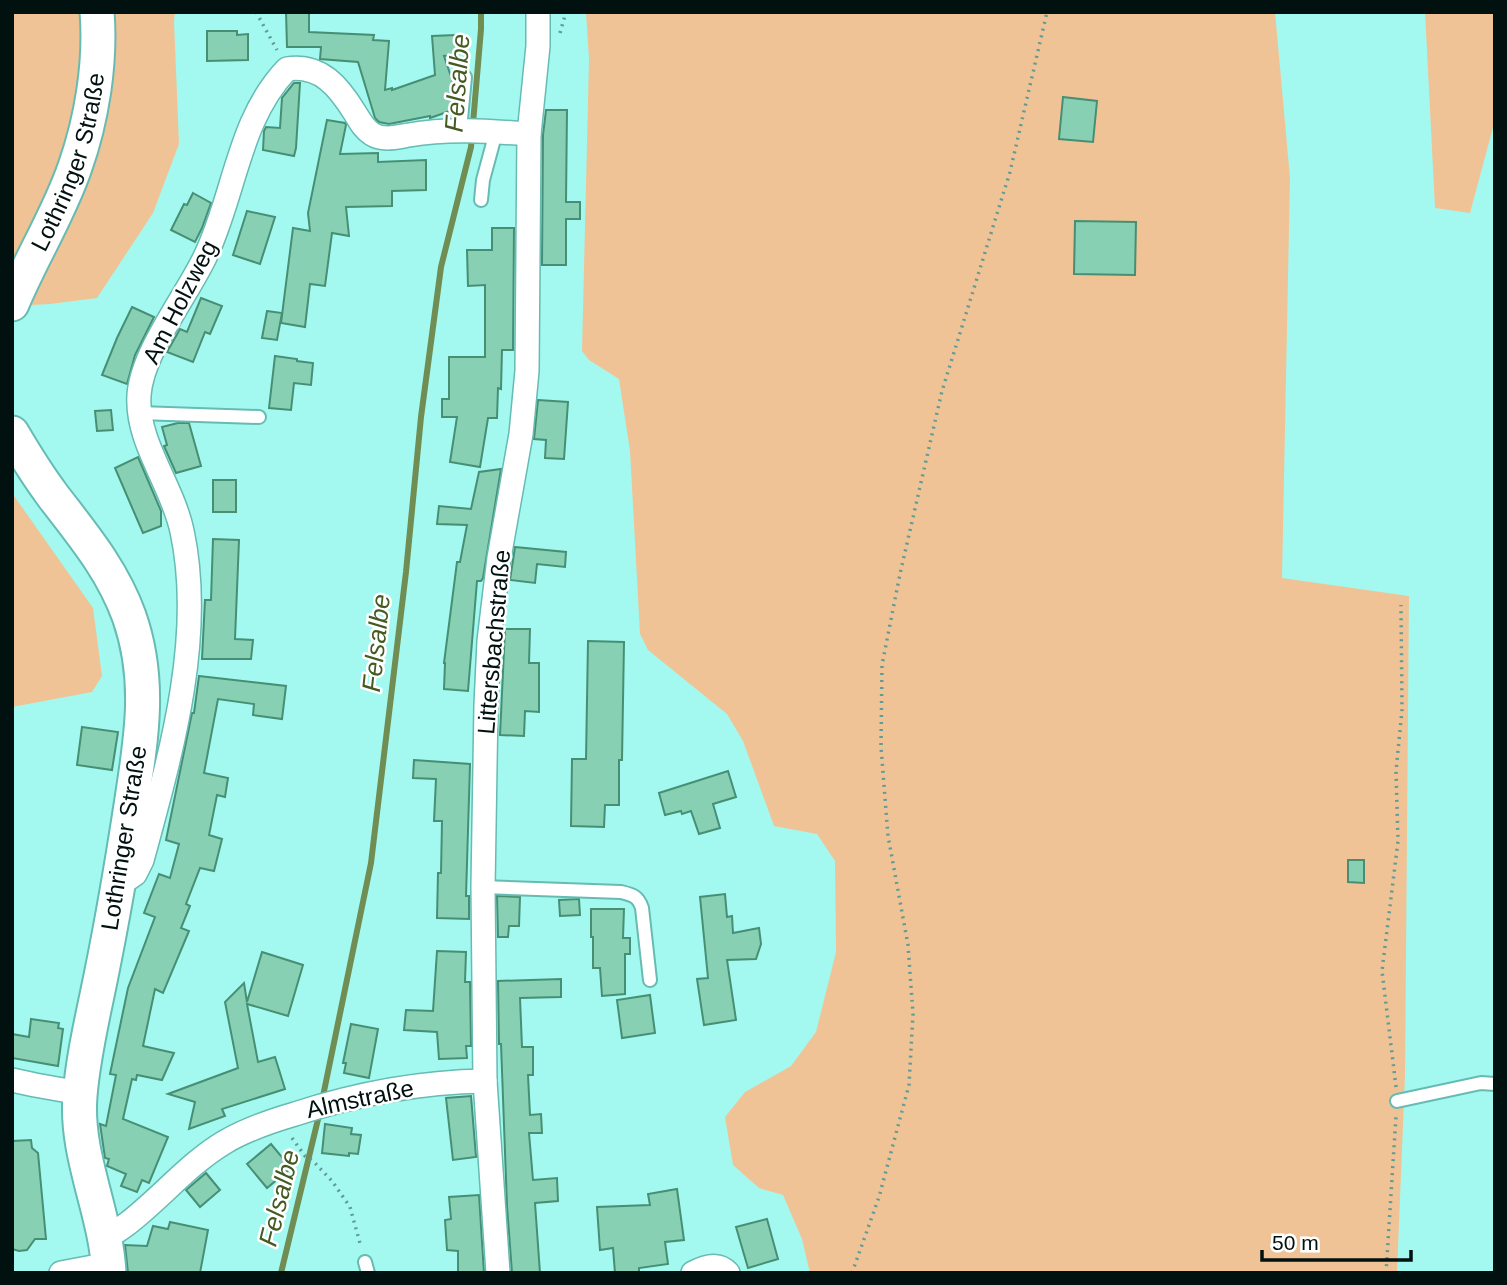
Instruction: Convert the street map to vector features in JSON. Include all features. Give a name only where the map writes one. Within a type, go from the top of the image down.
[{"type":"main road","name":"Lothringer Straße","points":[[12,304],[75,168],[90,117],[96,69],[97,12]]},
{"type":"main road","name":"Lothringer Straße","points":[[12,433],[28,461],[83,533],[113,579],[129,616],[142,671],[144,706],[139,752],[119,885],[80,1093],[81,1137],[108,1257]]},
{"type":"street","name":"Littersbachstraße","points":[[498,1273],[485,1082],[483,887],[486,705],[489,641],[499,558],[521,434],[527,371],[529,134],[538,46],[538,12]]},
{"type":"street","points":[[287,69],[307,68],[316,71],[336,86],[365,128],[376,136],[396,138],[441,130],[529,134]]},
{"type":"street","name":"Am Holzweg","points":[[119,885],[135,874],[142,860],[163,780],[181,694],[188,623],[187,557],[182,529],[174,503],[145,438],[139,413],[142,377],[149,358],[205,257],[224,209],[249,128],[266,96],[287,69]]},
{"type":"street","points":[[12,1080],[80,1093]]},
{"type":"street","name":"Almstraße","points":[[108,1257],[117,1231],[226,1141],[277,1119],[322,1105],[409,1087],[485,1082]]},
{"type":"street","points":[[61,1273],[108,1257]]},
{"type":"street","points":[[693,1273],[715,1266],[724,1268],[728,1273]]},
{"type":"lane","points":[[462,130],[465,76]]},
{"type":"lane","points":[[481,200],[492,132]]},
{"type":"lane","points":[[139,413],[260,417]]},
{"type":"lane","points":[[483,887],[621,892],[632,895],[639,900],[642,908],[650,980]]},
{"type":"lane","points":[[1397,1101],[1481,1083],[1495,1083]]},
{"type":"path","points":[[256,12],[287,69]]},
{"type":"path","points":[[852,1273],[879,1198],[909,1085],[913,1014],[908,945],[888,836],[881,747],[882,664],[942,391],[1010,172],[1047,12]]},
{"type":"path","points":[[1385,1273],[1397,1101],[1382,971],[1398,841],[1396,771],[1402,709],[1401,605]]},
{"type":"path","points":[[305,1156],[332,1181],[350,1207],[367,1267]]},
{"type":"shaded area","points":[[12,12],[175,12],[179,144],[153,213],[97,298],[12,306]]},
{"type":"shaded area","points":[[586,12],[1275,12],[1290,178],[1282,578],[1409,596],[1405,1075],[1397,1273],[810,1273],[802,1239],[783,1195],[759,1188],[733,1165],[725,1117],[745,1092],[791,1066],[816,1032],[836,952],[835,861],[817,834],[774,826],[743,741],[727,714],[648,650],[640,634],[630,451],[619,379],[589,360],[582,351],[589,59]]},
{"type":"shaded area","points":[[1425,12],[1495,12],[1495,120],[1470,213],[1435,208]]},
{"type":"shaded area","points":[[12,493],[93,608],[102,676],[92,692],[12,707]]},
{"type":"building","points":[[286,12],[309,12],[309,32],[374,35],[373,40],[389,41],[385,90],[435,75],[432,36],[456,35],[457,55],[444,56],[455,88],[453,110],[430,118],[389,124],[379,122],[375,118],[358,62],[320,59],[321,47],[287,47]]},
{"type":"building","points":[[207,31],[237,31],[237,35],[248,34],[248,60],[207,61]]},
{"type":"building","points":[[294,83],[300,83],[294,156],[263,150],[264,131],[266,127],[280,128],[282,98]]},
{"type":"building","points":[[1063,97],[1097,101],[1093,142],[1059,139]]},
{"type":"building","points":[[546,110],[567,110],[566,202],[580,202],[580,219],[566,219],[566,265],[542,265],[543,135]]},
{"type":"building","points":[[327,120],[346,125],[340,154],[378,153],[378,162],[426,160],[426,190],[392,191],[392,206],[346,207],[349,236],[332,233],[325,286],[310,284],[305,327],[281,323],[293,228],[310,231],[308,213]]},
{"type":"building","points":[[193,193],[211,203],[195,242],[171,230],[184,204],[187,205]]},
{"type":"building","points":[[247,211],[275,217],[260,264],[233,255]]},
{"type":"building","points":[[1075,221],[1136,222],[1135,275],[1074,274]]},
{"type":"building","points":[[492,228],[514,228],[513,350],[502,350],[497,418],[488,418],[480,467],[450,462],[457,417],[442,417],[442,399],[449,399],[449,357],[485,357],[485,285],[468,286],[467,250],[492,250]]},
{"type":"building","points":[[201,298],[222,306],[210,334],[205,332],[193,362],[167,352],[180,329],[187,332]]},
{"type":"building","points":[[132,307],[154,317],[135,355],[127,384],[102,375]]},
{"type":"building","points":[[267,311],[282,313],[277,340],[262,338]]},
{"type":"building","points":[[275,356],[313,363],[311,385],[294,383],[291,410],[269,408]]},
{"type":"building","points":[[538,400],[568,402],[564,459],[545,458],[546,440],[534,439]]},
{"type":"building","points":[[111,410],[113,430],[97,431],[95,411]]},
{"type":"building","points":[[189,423],[201,466],[176,473],[164,446],[167,445],[162,427]]},
{"type":"building","points":[[138,457],[161,511],[161,526],[143,533],[115,468]]},
{"type":"building","points":[[501,469],[483,578],[477,581],[468,691],[444,689],[444,663],[457,562],[460,562],[467,525],[437,524],[439,506],[471,509],[479,472]]},
{"type":"building","points":[[213,480],[236,480],[236,512],[213,512]]},
{"type":"building","points":[[213,539],[239,540],[235,639],[253,640],[251,659],[202,659],[205,600],[211,600]]},
{"type":"building","points":[[515,547],[566,552],[565,567],[537,564],[535,583],[510,580]]},
{"type":"building","points":[[505,629],[530,629],[529,663],[539,663],[539,712],[525,711],[524,736],[500,735]]},
{"type":"building","points":[[588,641],[624,642],[619,805],[605,805],[604,827],[571,826],[572,759],[586,759]]},
{"type":"building","points":[[199,676],[286,686],[282,719],[253,715],[254,704],[218,699],[204,773],[228,778],[225,797],[217,795],[209,835],[222,839],[214,871],[200,868],[186,904],[190,906],[181,928],[189,931],[163,993],[155,989],[143,1046],[174,1053],[162,1080],[137,1075],[136,1080],[132,1079],[123,1119],[168,1137],[149,1183],[142,1180],[137,1192],[121,1186],[126,1174],[107,1166],[109,1159],[105,1158],[100,1124],[106,1126],[116,1075],[110,1074],[128,988],[155,917],[144,913],[159,874],[170,878],[179,844],[166,840],[194,713]]},
{"type":"building","points":[[82,727],[118,732],[112,770],[77,765]]},
{"type":"building","points":[[414,760],[470,764],[466,896],[469,896],[469,919],[437,918],[442,821],[434,821],[436,779],[413,778]]},
{"type":"building","points":[[728,771],[736,797],[713,804],[720,828],[699,834],[691,811],[665,815],[659,793]]},
{"type":"building","points":[[1348,860],[1364,860],[1364,883],[1348,882]]},
{"type":"building","points":[[725,894],[727,917],[732,916],[733,933],[759,928],[761,944],[756,959],[727,960],[736,1020],[704,1025],[697,979],[708,978],[700,897]]},
{"type":"building","points":[[497,896],[520,897],[519,926],[509,926],[508,937],[498,937]]},
{"type":"building","points":[[579,899],[580,915],[560,916],[559,900]]},
{"type":"building","points":[[591,909],[624,909],[623,938],[630,938],[630,954],[625,954],[625,994],[602,996],[600,968],[593,968]]},
{"type":"building","points":[[437,951],[466,952],[465,982],[470,982],[471,1046],[466,1046],[467,1058],[439,1059],[437,1032],[404,1030],[406,1010],[433,1011]]},
{"type":"building","points":[[262,952],[303,965],[288,1016],[247,1004],[258,1062],[275,1057],[285,1089],[222,1109],[225,1116],[189,1129],[195,1102],[168,1094],[238,1068],[225,1002],[244,983],[247,1002]]},
{"type":"building","points":[[561,979],[561,997],[520,998],[522,1047],[533,1047],[533,1075],[528,1075],[530,1115],[541,1114],[542,1133],[529,1133],[533,1180],[557,1178],[558,1201],[535,1203],[540,1273],[512,1273],[498,981]]},
{"type":"building","points":[[650,995],[655,1033],[622,1038],[617,1000]]},
{"type":"building","points":[[31,1019],[59,1023],[58,1028],[63,1029],[58,1066],[12,1058],[12,1034],[29,1037]]},
{"type":"building","points":[[351,1024],[378,1029],[369,1078],[344,1073],[346,1063],[343,1063]]},
{"type":"building","points":[[471,1096],[476,1157],[453,1160],[446,1098]]},
{"type":"building","points":[[325,1124],[352,1128],[351,1134],[361,1135],[358,1154],[349,1153],[349,1156],[322,1153]]},
{"type":"building","points":[[31,1140],[32,1148],[38,1153],[46,1239],[35,1239],[27,1250],[19,1251],[12,1249],[12,1141]]},
{"type":"building","points":[[271,1144],[291,1168],[267,1188],[247,1164]]},
{"type":"building","points":[[206,1173],[220,1190],[200,1207],[186,1190]]},
{"type":"building","points":[[677,1189],[684,1240],[665,1242],[668,1264],[639,1268],[639,1273],[615,1273],[613,1248],[600,1250],[597,1207],[650,1205],[648,1194]]},
{"type":"building","points":[[479,1195],[484,1273],[458,1273],[458,1251],[447,1250],[445,1220],[451,1219],[449,1197]]},
{"type":"building","points":[[767,1219],[778,1259],[748,1268],[736,1227]]},
{"type":"building","points":[[170,1222],[208,1230],[200,1273],[128,1273],[125,1245],[147,1246],[153,1226],[168,1229]]},
{"type":"waterway","name":"Felsalbe","points":[[322,1101],[371,863],[406,572],[421,417],[441,267],[471,147],[481,12]]},
{"type":"waterway","name":"Felsalbe","points":[[281,1273],[320,1111]]}]
